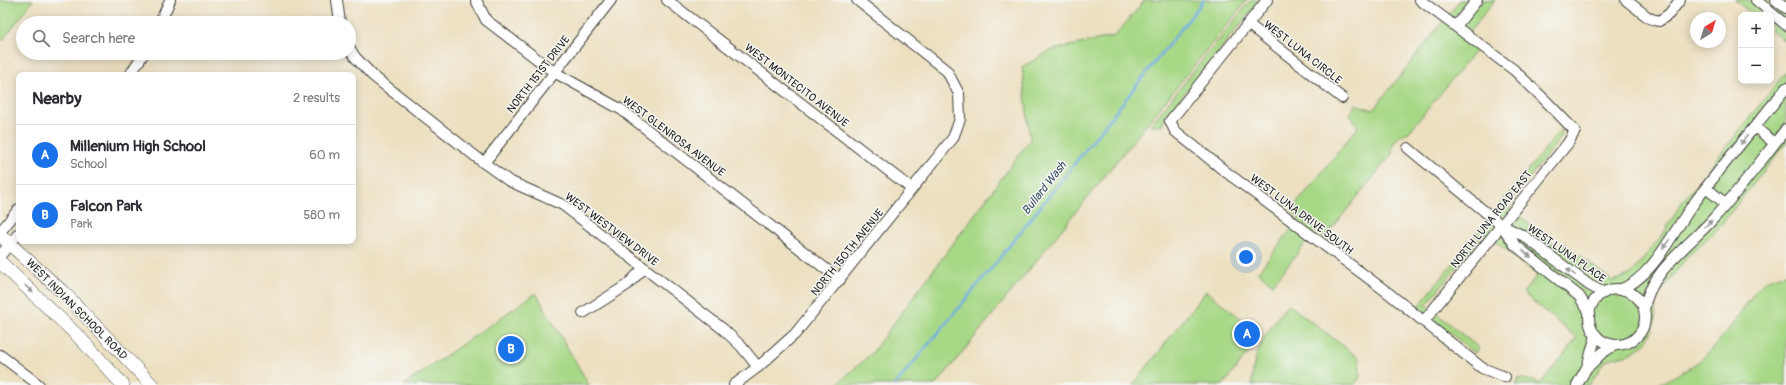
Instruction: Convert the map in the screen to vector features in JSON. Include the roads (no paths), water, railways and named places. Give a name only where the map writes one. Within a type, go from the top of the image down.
[{"type":"main road","name":"WEST INDIAN SCHOOL ROAD","points":[[2,247],[79,337],[124,385]]},
{"type":"main road","name":"WEST INDIAN SCHOOL ROAD","points":[[2,247],[66,295],[152,385]]},
{"type":"street","points":[[163,16],[170,0]]},
{"type":"street","points":[[337,0],[339,16]]},
{"type":"street","name":"WEST GLENROSA AVENUE","points":[[476,0],[486,20],[554,72],[622,110],[840,280]]},
{"type":"street","name":"NORTH 151ST DRIVE","points":[[484,163],[611,0]]},
{"type":"street","name":"WEST MONTECITO AVENUE","points":[[667,0],[912,189]]},
{"type":"street","name":"NORTH 150TH AVENUE","points":[[734,385],[758,368],[795,334],[953,138],[960,119],[959,94],[947,71],[857,0]]},
{"type":"street","points":[[1248,24],[1267,0]]},
{"type":"street","points":[[1420,0],[1456,26],[1477,0]]},
{"type":"street","points":[[1626,0],[1649,18],[1659,21],[1669,14],[1680,0]]},
{"type":"street","points":[[1756,0],[1786,24]]},
{"type":"street","points":[[1776,0],[1786,8]]},
{"type":"street","name":"WEST LUNA CIRCLE","points":[[1248,24],[1342,98]]},
{"type":"street","name":"WEST LUNA DRIVE SOUTH","points":[[1248,24],[1170,121],[1175,130],[1226,172],[1424,321],[1482,368],[1505,377]]},
{"type":"street","name":"NORTH LUNA ROAD EAST","points":[[1424,321],[1568,143],[1575,131],[1544,98],[1514,70],[1456,26]]},
{"type":"street","name":"WEST WESTVIEW DRIVE","points":[[356,58],[373,76],[484,163],[509,180],[563,205],[734,338],[758,368]]},
{"type":"street","points":[[132,72],[140,60]]},
{"type":"street","points":[[1619,290],[1630,286],[1642,276],[1670,240],[1692,206],[1786,88]]},
{"type":"street","points":[[1755,127],[1774,143]]},
{"type":"street","points":[[1644,310],[1650,288],[1680,250],[1713,220],[1786,129]]},
{"type":"street","points":[[1408,148],[1501,225]]},
{"type":"street","points":[[1706,188],[1726,204]]},
{"type":"street","points":[[2,247],[16,216]]},
{"type":"street","name":"WEST LUNA PLACE","points":[[1501,225],[1524,236],[1589,285],[1604,293]]},
{"type":"street","name":"WEST LUNA PLACE","points":[[1501,225],[1516,245],[1579,296],[1590,313]]},
{"type":"street","points":[[2,247],[16,235]]},
{"type":"street","points":[[583,313],[627,285],[644,268]]},
{"type":"street","points":[[1587,367],[1602,353],[1615,345],[1632,341],[1639,335],[1643,328],[1645,319],[1641,302],[1628,292],[1611,290],[1604,293],[1592,305],[1590,313],[1592,328],[1596,335],[1601,340],[1615,345]]},
{"type":"street","points":[[1577,385],[1587,367],[1596,335]]},
{"type":"street","points":[[0,355],[39,385]]},
{"type":"waterway","name":"Bullard Wash","points":[[895,385],[999,259],[1204,0]]},
{"type":"place","name":"Millenium High School","points":[[1247,334]]},
{"type":"place","name":"Falcon Park","points":[[511,349]]}]
